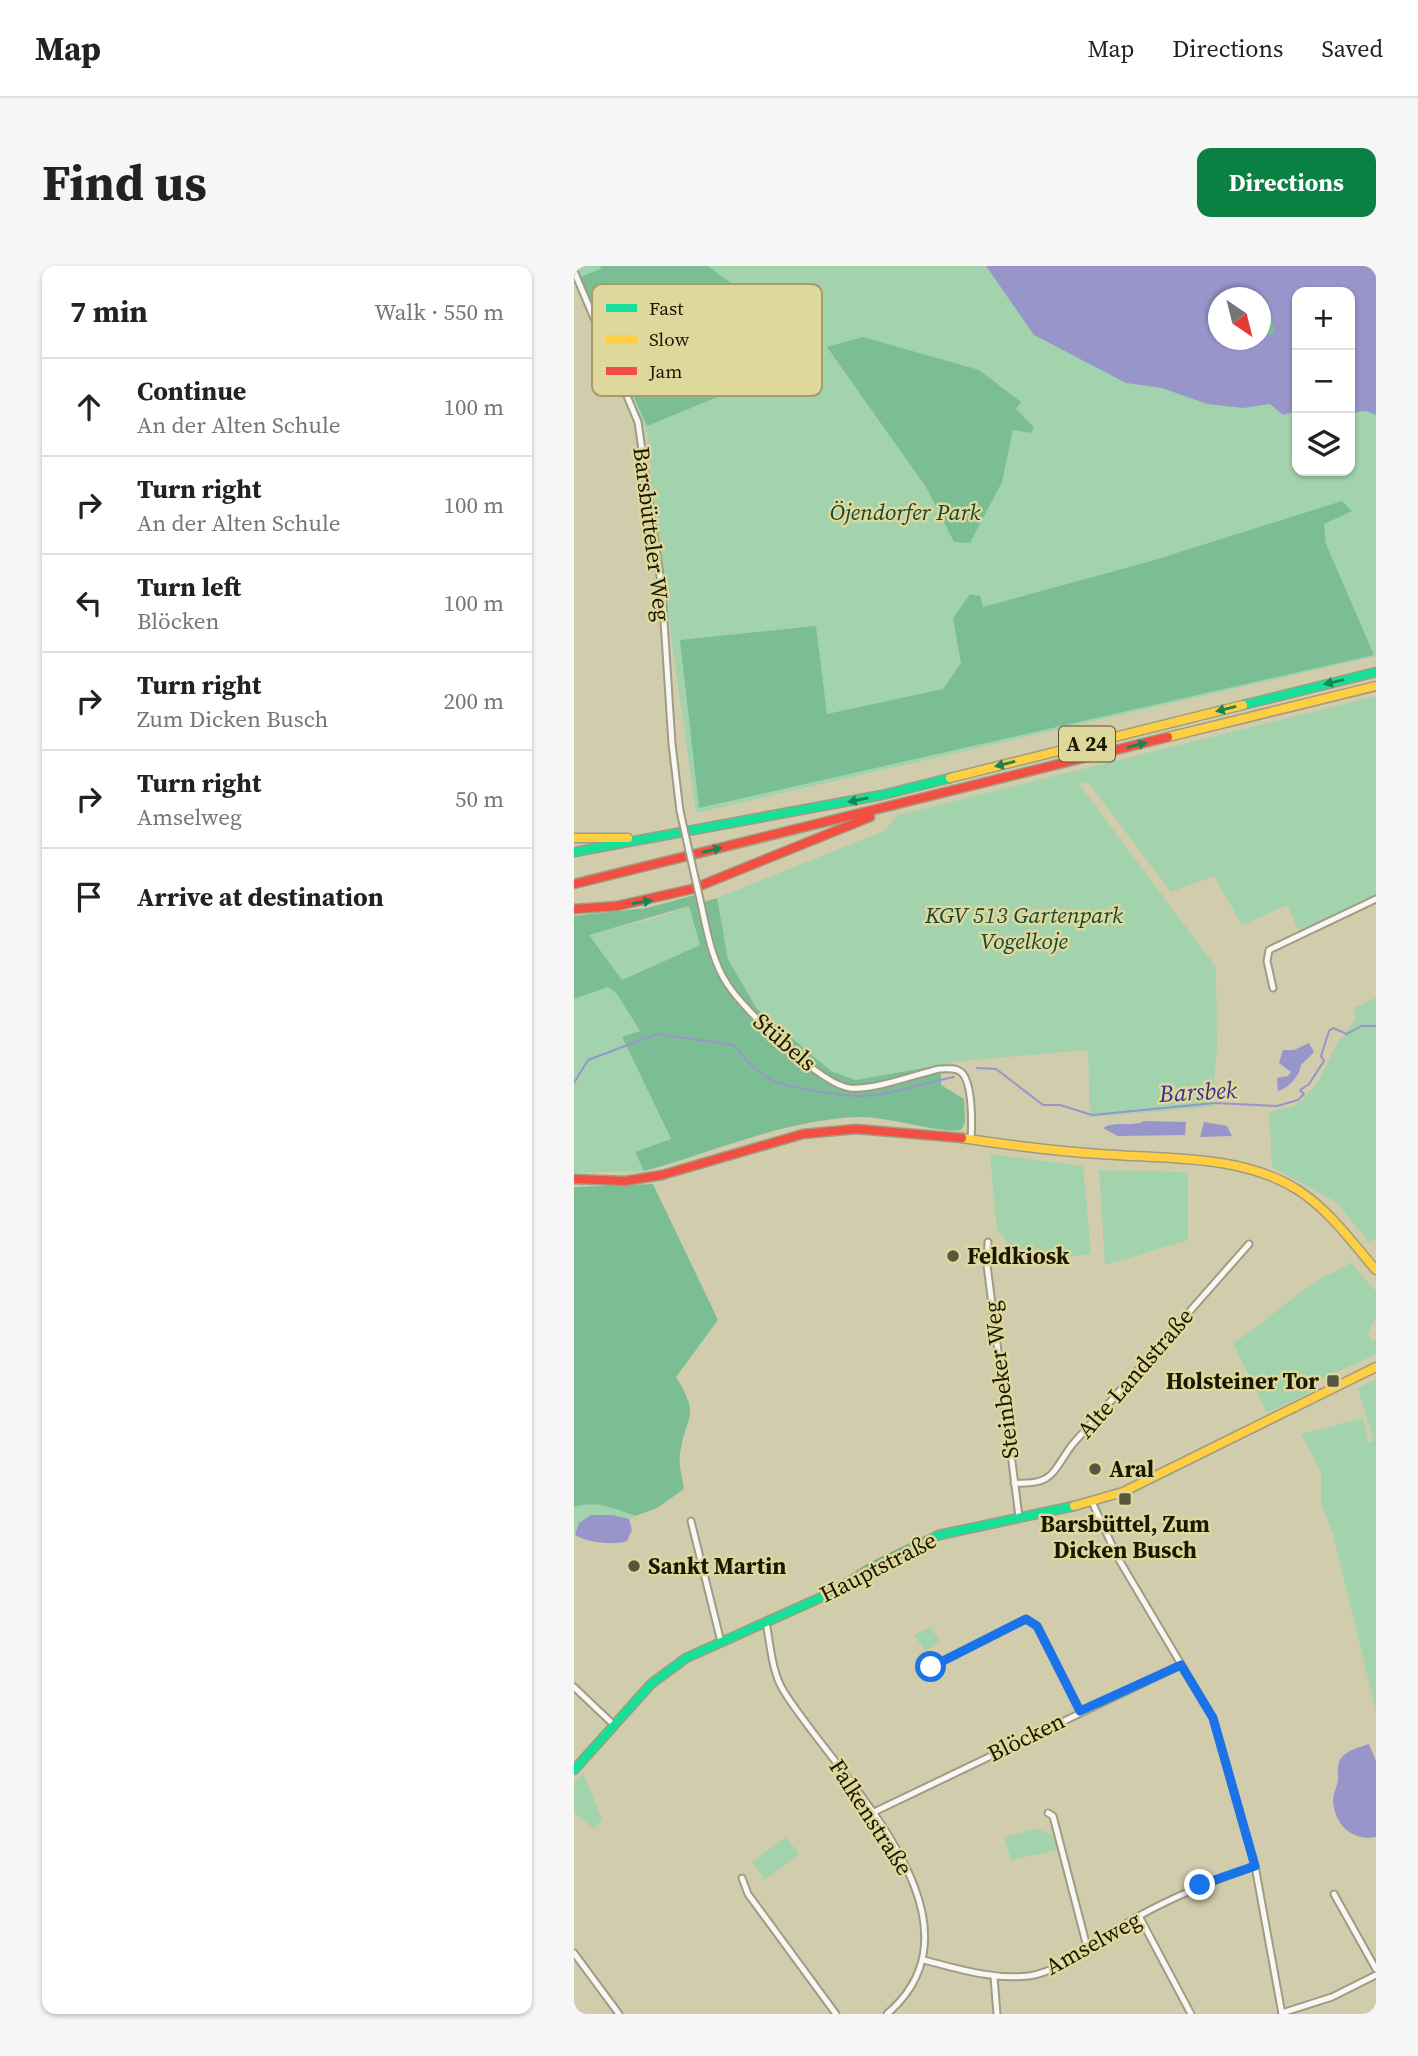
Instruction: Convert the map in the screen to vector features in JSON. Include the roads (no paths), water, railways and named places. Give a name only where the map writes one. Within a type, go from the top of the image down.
[{"type":"main road","name":"A 24","points":[[574,852],[882,795],[1376,673]]},
{"type":"main road","name":"A 24","points":[[574,884],[1376,686]]},
{"type":"main road","name":"A 24","points":[[574,909],[647,902],[688,892],[748,870],[835,831],[930,796]]},
{"type":"main road","points":[[574,838],[665,837]]},
{"type":"main road","points":[[574,1179],[625,1181],[662,1175],[770,1143],[821,1132],[890,1129],[1033,1149],[1225,1164],[1264,1174],[1308,1198],[1336,1223],[1376,1270]]},
{"type":"main road","name":"Hauptstraße","points":[[574,1770],[667,1670],[720,1642],[832,1592],[873,1567],[939,1535],[1092,1502],[1172,1470],[1376,1367]]},
{"type":"street","name":"Barsbütteler Weg","points":[[574,271],[592,313]]},
{"type":"street","name":"Barsbütteler Weg","points":[[627,396],[638,422],[662,590],[680,811]]},
{"type":"street","name":"Stübels","points":[[680,811],[717,965],[728,985],[765,1027],[808,1064],[832,1080],[851,1088],[939,1069],[952,1068],[962,1073],[967,1082],[971,1139]]},
{"type":"street","points":[[1273,988],[1267,961],[1269,950],[1376,899]]},
{"type":"street","name":"Steinbeker Weg","points":[[988,1242],[986,1265],[1019,1517]]},
{"type":"street","name":"Alte Landstraße","points":[[1014,1483],[1037,1484],[1047,1478],[1081,1434],[1249,1244]]},
{"type":"street","points":[[1092,1502],[1118,1558],[1213,1718],[1255,1866],[1282,2014],[1332,1997],[1376,1975]]},
{"type":"street","points":[[691,1521],[720,1642]]},
{"type":"street","points":[[931,1667],[1026,1619],[1037,1626],[1080,1711]]},
{"type":"street","name":"Falkenstraße","points":[[766,1622],[782,1689],[872,1813],[902,1859],[916,1887],[926,1928],[924,1960],[910,1990],[887,2014]]},
{"type":"street","name":"Blöcken","points":[[872,1813],[1080,1711],[1181,1665]]},
{"type":"street","points":[[574,1687],[614,1724]]},
{"type":"street","points":[[1048,1813],[1053,1816],[1087,1947]]},
{"type":"street","name":"Amselweg","points":[[924,1960],[994,1977],[1031,1976],[1070,1960],[1139,1916],[1200,1885],[1255,1866]]},
{"type":"street","points":[[742,1878],[748,1894],[836,2014]]},
{"type":"street","points":[[1334,1894],[1376,1969]]},
{"type":"street","points":[[1139,1916],[1191,2014]]},
{"type":"street","points":[[574,1953],[619,2014]]},
{"type":"street","points":[[994,1977],[997,2014]]},
{"type":"water","points":[[986,266],[1376,266],[1376,415],[1366,411],[1355,412],[1355,287],[1292,287],[1292,412],[1283,415],[1270,404],[1243,408],[1207,404],[1162,388],[1126,383],[1034,335]]},
{"type":"water","points":[[1309,1043],[1314,1052],[1301,1065],[1293,1081],[1278,1091],[1277,1078],[1288,1076],[1291,1072],[1279,1063],[1283,1050],[1294,1050]]},
{"type":"water","points":[[1144,1121],[1186,1122],[1185,1135],[1118,1136],[1103,1128]]},
{"type":"water","points":[[1204,1122],[1227,1126],[1232,1136],[1200,1137]]},
{"type":"water","points":[[591,1515],[613,1515],[629,1519],[632,1530],[627,1541],[600,1542],[575,1535],[579,1523]]},
{"type":"water","points":[[1369,1744],[1376,1761],[1376,1837],[1368,1838],[1353,1834],[1341,1824],[1333,1801],[1341,1758],[1349,1751]]},
{"type":"waterway","name":"Barsbek","points":[[977,1068],[996,1069],[1043,1105],[1060,1105],[1092,1115],[1215,1103],[1277,1106],[1298,1100],[1304,1094],[1300,1090],[1309,1084],[1324,1061],[1321,1056],[1329,1031],[1333,1028],[1347,1034],[1361,1026],[1376,1026]]},
{"type":"waterway","name":"Barsbek","points":[[574,1083],[588,1060],[657,1034],[734,1045],[758,1071],[775,1082],[825,1093],[868,1096],[954,1077]]},
{"type":"place","name":"Feldkiosk","points":[[953,1256]]},
{"type":"place","name":"Holsteiner Tor","points":[[1333,1381]]},
{"type":"place","name":"Aral","points":[[1095,1469]]},
{"type":"place","name":"Barsbüttel, Zum Dicken Busch","points":[[1125,1499]]},
{"type":"place","name":"Sankt Martin","points":[[634,1566]]},
{"type":"park label","name":"Öjendorfer Park","points":[[905,512]]},
{"type":"park label","name":"KGV 513 Gartenpark Vogelkoje","points":[[1024,928]]}]
